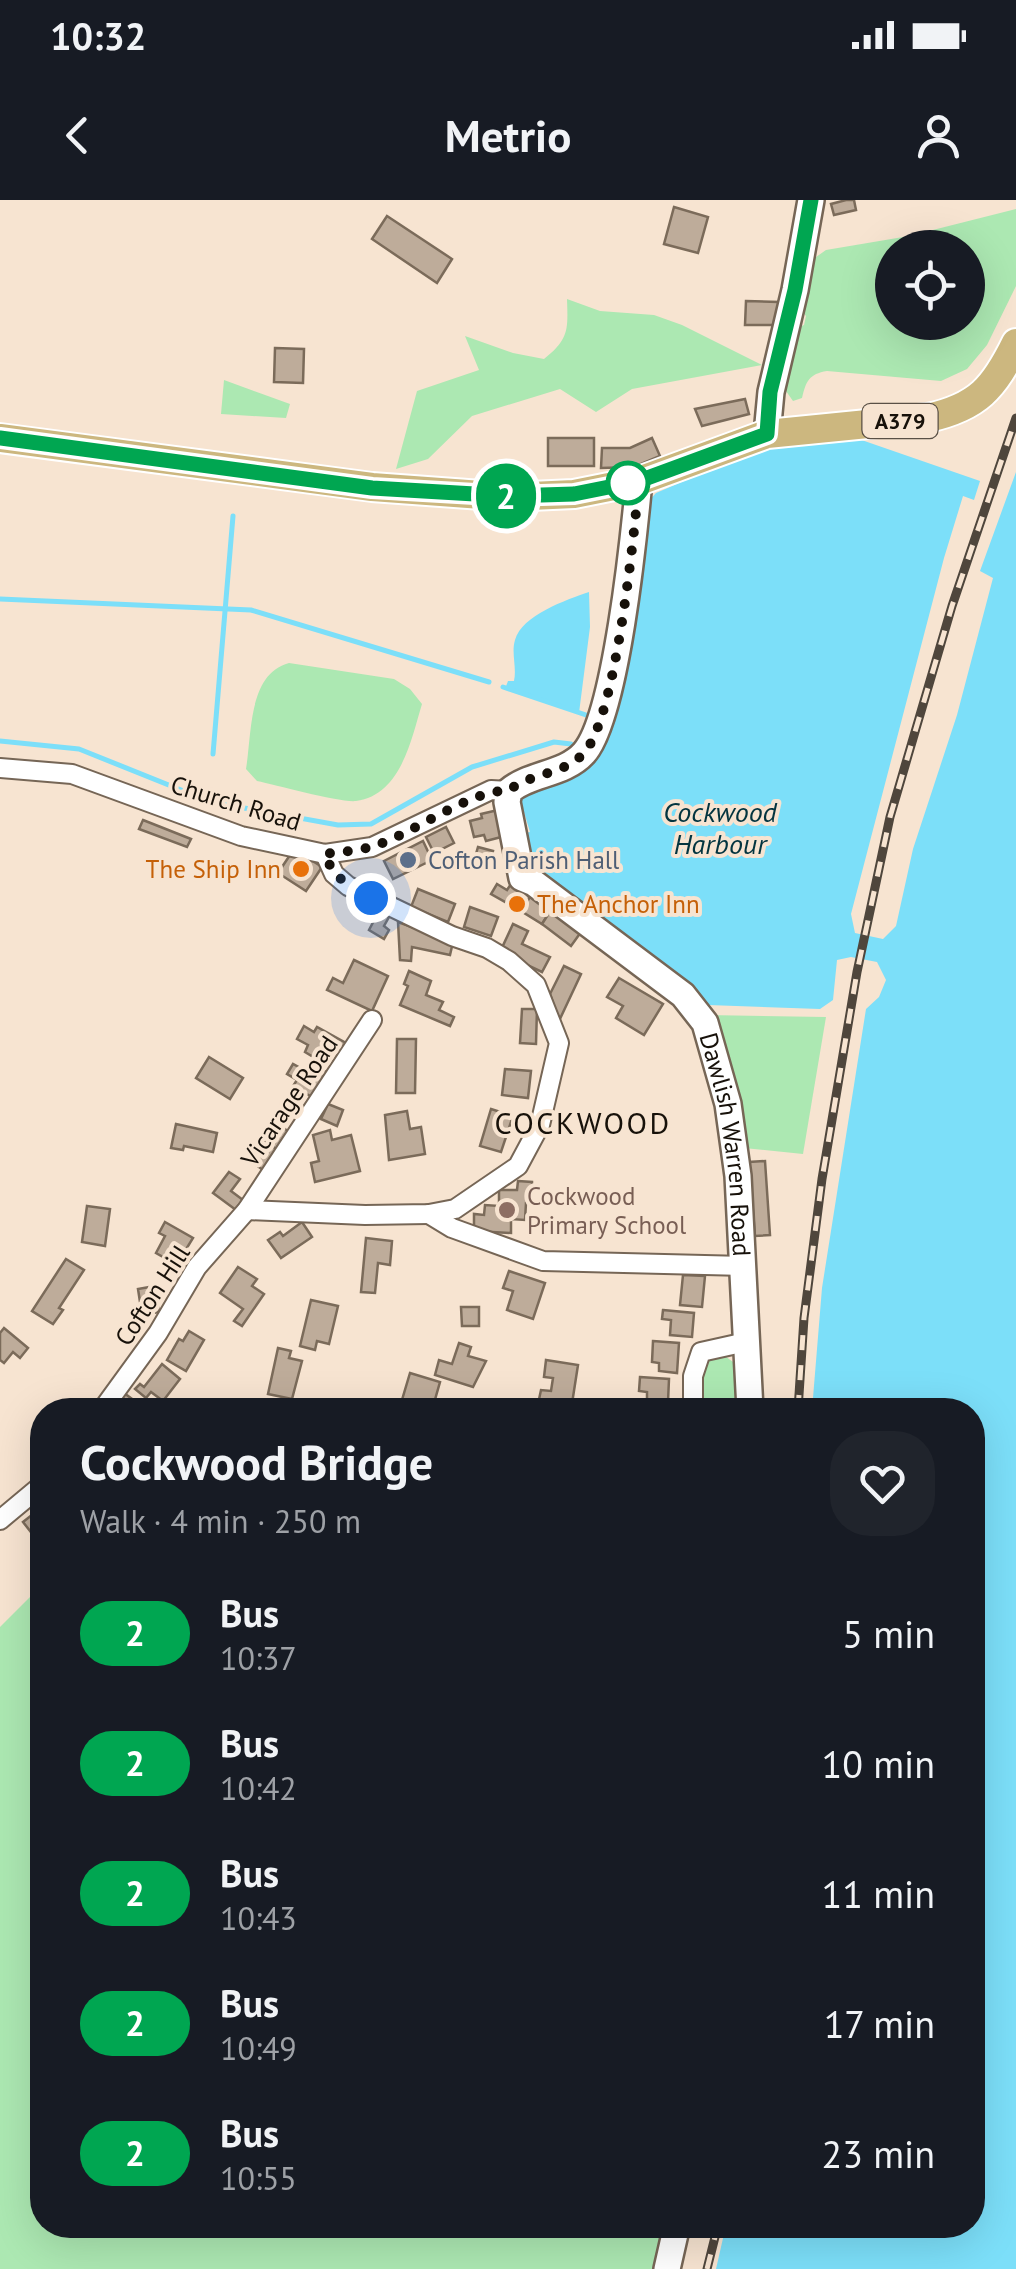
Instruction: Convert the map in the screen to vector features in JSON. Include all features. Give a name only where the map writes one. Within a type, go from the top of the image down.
[{"type":"main road","name":"A379","points":[[0,438],[372,488],[509,496],[574,494],[639,481],[767,434],[928,418],[953,412],[984,393],[1016,344]]},
{"type":"street","points":[[767,434],[770,392],[795,290],[811,200]]},
{"type":"street","points":[[508,791],[518,782],[572,763],[596,736],[605,708],[629,568],[639,481]]},
{"type":"street","name":"Church Road","points":[[0,768],[72,774],[241,836],[324,854],[372,846],[492,790],[508,791]]},
{"type":"street","name":"Dawlish Warren Road","points":[[508,791],[522,878],[534,883],[683,995],[705,1022],[728,1104],[745,1266],[749,1398]]},
{"type":"street","points":[[247,1210],[429,1214],[455,1209],[518,1166],[540,1126],[559,1043],[541,994],[509,961],[348,886],[334,874],[324,854]]},
{"type":"street","name":"Vicarage Road","points":[[247,1210],[372,1020]]},
{"type":"street","name":"Cofton Hill","points":[[111,1398],[158,1332],[197,1267],[247,1210]]},
{"type":"street","points":[[429,1214],[452,1228],[543,1261],[745,1266]]},
{"type":"street","points":[[693,1398],[693,1376],[701,1352],[746,1342]]},
{"type":"street","points":[[0,1520],[30,1495]]},
{"type":"street","points":[[667,2269],[674,2238]]},
{"type":"green space","points":[[1016,209],[1016,286],[987,345],[967,369],[941,381],[827,371],[812,376],[802,398],[793,401],[781,384],[794,329],[804,325],[806,316],[799,307],[809,262],[826,250],[875,242],[875,340],[985,340],[985,230],[933,230]]},
{"type":"green space","points":[[567,299],[600,311],[654,315],[762,365],[632,389],[596,412],[560,389],[472,416],[428,459],[396,469],[417,391],[479,370],[465,336],[544,359],[565,333]]},
{"type":"green space","points":[[224,380],[290,404],[286,418],[221,414]]},
{"type":"green space","points":[[289,663],[394,679],[410,689],[422,704],[402,764],[384,788],[371,797],[348,801],[323,797],[257,781],[246,769],[259,692],[276,669]]},
{"type":"green space","points":[[706,1015],[826,1017],[803,1154],[744,1148]]},
{"type":"green space","points":[[722,1354],[740,1367],[741,1398],[701,1398],[702,1372],[709,1356]]},
{"type":"green space","points":[[30,1597],[30,2238],[661,2238],[654,2269],[0,2269],[0,1627]]},
{"type":"water","name":"Cockwood Harbour","points":[[850,436],[980,481],[974,500],[963,496],[944,558],[851,914],[855,933],[883,939],[896,926],[913,849],[957,715],[993,578],[980,571],[1016,472],[1016,2269],[716,2269],[723,2238],[985,2238],[985,1398],[813,1398],[822,1288],[866,1009],[879,997],[886,980],[877,962],[851,957],[837,960],[833,1000],[820,1009],[708,1005],[529,871],[519,834],[530,832],[520,799],[524,792],[589,757],[647,503],[656,493],[766,446]]},
{"type":"water","points":[[589,592],[590,627],[579,713],[505,689],[508,681],[514,681],[514,645],[519,631],[546,610]]},
{"type":"building","points":[[854,200],[856,210],[834,215],[831,204]]},
{"type":"building","points":[[674,207],[708,217],[698,253],[664,244]]},
{"type":"building","points":[[387,216],[452,259],[437,283],[372,239]]},
{"type":"building","points":[[746,301],[779,302],[779,325],[745,325]]},
{"type":"building","points":[[275,348],[304,349],[303,383],[274,382]]},
{"type":"building","points":[[745,399],[749,414],[702,426],[695,409]]},
{"type":"building","points":[[548,438],[594,438],[594,466],[548,466]]},
{"type":"building","points":[[652,438],[660,456],[634,467],[601,468],[602,448],[630,448]]},
{"type":"building","points":[[498,810],[505,836],[486,841],[484,835],[474,837],[470,821]]},
{"type":"building","points":[[143,820],[191,839],[187,847],[139,829]]},
{"type":"building","points":[[446,827],[454,843],[434,853],[426,837]]},
{"type":"building","name":"Cofton Parish Hall","points":[[423,841],[432,860],[393,879],[384,861]]},
{"type":"building","points":[[478,847],[493,851],[489,868],[473,864]]},
{"type":"building","name":"The Ship Inn","points":[[294,849],[322,867],[306,891],[278,873]]},
{"type":"building","name":"The Anchor Inn","points":[[497,884],[507,890],[511,884],[530,897],[521,911],[491,894]]},
{"type":"building","points":[[418,889],[455,904],[448,922],[411,907]]},
{"type":"building","points":[[530,897],[551,910],[542,924],[521,911]]},
{"type":"building","points":[[470,907],[498,917],[491,936],[464,927]]},
{"type":"building","points":[[551,910],[581,932],[571,946],[542,924]]},
{"type":"building","points":[[379,911],[389,917],[384,939],[369,930]]},
{"type":"building","points":[[398,922],[453,942],[450,955],[412,947],[411,961],[400,960]]},
{"type":"building","points":[[513,924],[528,931],[522,944],[550,957],[542,972],[500,952]]},
{"type":"building","points":[[354,960],[388,976],[372,1011],[327,990],[333,978],[343,983]]},
{"type":"building","points":[[564,966],[581,974],[559,1021],[550,994]]},
{"type":"building","points":[[409,971],[431,981],[426,995],[443,1002],[439,1010],[454,1017],[450,1026],[400,1005]]},
{"type":"building","points":[[619,978],[663,1004],[644,1035],[616,1018],[623,1006],[607,997]]},
{"type":"building","points":[[522,1009],[537,1009],[536,1044],[520,1043]]},
{"type":"building","points":[[304,1026],[314,1032],[317,1027],[346,1043],[341,1052],[329,1046],[320,1061],[305,1052],[308,1045],[297,1039]]},
{"type":"building","points":[[397,1039],[416,1039],[415,1093],[396,1093]]},
{"type":"building","points":[[209,1057],[243,1078],[230,1099],[196,1078]]},
{"type":"building","points":[[311,1063],[326,1072],[312,1097],[293,1086],[297,1080],[287,1074],[293,1064],[306,1071]]},
{"type":"building","points":[[505,1069],[531,1071],[528,1098],[502,1095]]},
{"type":"building","points":[[328,1104],[343,1110],[337,1126],[321,1119]]},
{"type":"building","points":[[491,1109],[513,1116],[501,1152],[480,1146]]},
{"type":"building","points":[[407,1111],[410,1129],[421,1127],[425,1154],[389,1160],[385,1115]]},
{"type":"building","points":[[274,1122],[288,1131],[276,1149],[262,1140]]},
{"type":"building","points":[[176,1124],[217,1133],[213,1152],[184,1146],[183,1150],[171,1148]]},
{"type":"building","points":[[330,1130],[332,1140],[351,1135],[360,1171],[315,1182],[311,1163],[319,1161],[313,1135]]},
{"type":"building","points":[[262,1140],[276,1149],[263,1170],[249,1160]]},
{"type":"building","points":[[765,1161],[770,1235],[755,1236],[749,1162]]},
{"type":"building","points":[[229,1172],[240,1179],[231,1191],[243,1200],[236,1210],[213,1193]]},
{"type":"building","points":[[518,1181],[532,1182],[532,1203],[526,1203],[525,1220],[511,1219],[511,1233],[474,1231],[474,1214],[484,1215],[485,1205],[499,1206],[499,1190],[517,1190]]},
{"type":"building","points":[[87,1206],[110,1209],[105,1246],[82,1242]]},
{"type":"building","points":[[165,1222],[193,1238],[185,1251],[180,1248],[172,1262],[156,1253],[165,1236],[159,1233]]},
{"type":"building","points":[[302,1222],[312,1237],[281,1258],[268,1240],[280,1232],[283,1236]]},
{"type":"building","points":[[366,1238],[392,1241],[390,1265],[378,1263],[375,1293],[361,1292]]},
{"type":"building","points":[[66,1259],[84,1270],[53,1324],[32,1311]]},
{"type":"building","points":[[238,1267],[257,1279],[252,1286],[264,1294],[242,1326],[234,1321],[243,1309],[220,1293]]},
{"type":"building","points":[[509,1271],[545,1283],[533,1319],[507,1310],[513,1291],[503,1288]]},
{"type":"building","points":[[683,1275],[705,1276],[702,1307],[680,1305]]},
{"type":"building","points":[[155,1286],[159,1312],[142,1315],[138,1289]]},
{"type":"building","points":[[311,1300],[338,1306],[329,1344],[317,1341],[315,1350],[300,1346]]},
{"type":"building","points":[[461,1307],[479,1307],[479,1326],[462,1326]]},
{"type":"building","points":[[663,1310],[694,1313],[692,1337],[670,1335],[671,1320],[662,1319]]},
{"type":"building","points":[[4,1328],[28,1348],[20,1358],[13,1352],[4,1363],[0,1360],[0,1333]]},
{"type":"building","points":[[189,1331],[204,1340],[186,1371],[167,1360],[179,1339],[183,1341]]},
{"type":"building","points":[[653,1341],[679,1343],[677,1373],[659,1371],[659,1363],[652,1362]]},
{"type":"building","points":[[459,1343],[471,1347],[468,1356],[486,1361],[473,1387],[435,1375],[439,1360],[452,1364]]},
{"type":"building","points":[[278,1348],[291,1351],[289,1358],[302,1361],[292,1398],[268,1394]]},
{"type":"building","points":[[546,1360],[578,1365],[573,1398],[539,1398],[541,1390],[551,1391],[553,1378],[544,1377]]},
{"type":"building","points":[[162,1364],[180,1379],[165,1398],[151,1392],[146,1398],[135,1389],[140,1384],[144,1387]]},
{"type":"building","points":[[410,1373],[440,1382],[435,1398],[403,1398]]},
{"type":"building","points":[[640,1377],[669,1379],[668,1398],[647,1398],[647,1392],[639,1391]]},
{"type":"waterway","points":[[213,754],[233,516]]},
{"type":"waterway","points":[[0,599],[251,610],[489,682]]},
{"type":"waterway","points":[[503,687],[589,716]]},
{"type":"waterway","points":[[0,741],[79,749],[211,802],[338,825],[371,824],[472,767],[554,742],[571,744]]},
{"type":"railway","points":[[799,1398],[804,1318],[822,1179],[857,972],[890,817],[952,606],[1016,418]]},
{"type":"railway","points":[[707,2269],[715,2238]]},
{"type":"bus line","name":"2","points":[[0,438],[372,488],[509,496],[574,494],[639,481],[767,434],[770,392],[795,290],[811,200]]},
{"type":"place","name":"Cofton Parish Hall","points":[[408,860]]},
{"type":"place","name":"The Ship Inn","points":[[301,869]]},
{"type":"place","name":"The Anchor Inn","points":[[517,904]]},
{"type":"place","name":"Cockwood Primary School","points":[[507,1210]]},
{"type":"district","name":"COCKWOOD","points":[[583,1124]]},
{"type":"route","points":[[371,898],[334,874],[324,854],[372,846],[492,790],[508,791],[518,782],[572,763],[596,736],[605,708],[629,568],[639,481],[628,483]]}]
